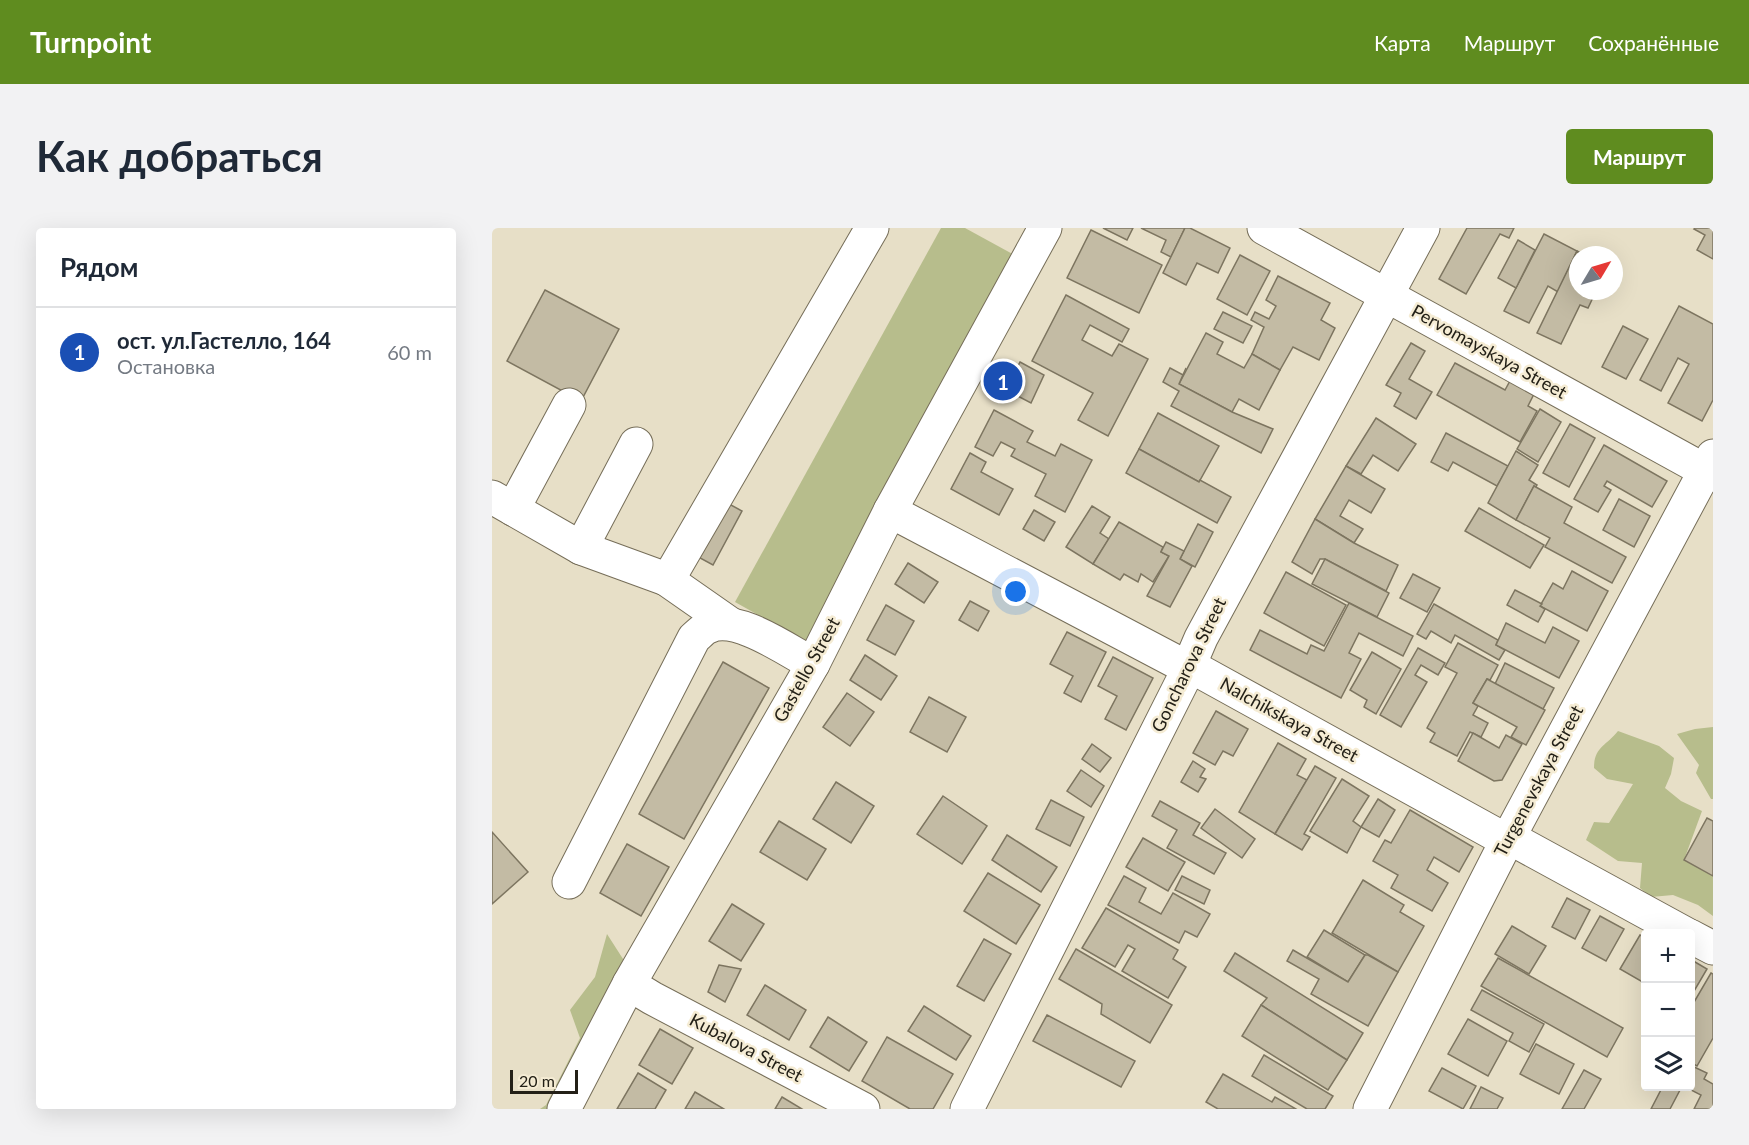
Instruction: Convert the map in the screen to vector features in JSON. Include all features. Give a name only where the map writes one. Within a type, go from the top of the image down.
[{"type":"street","points":[[666,579],[673,571],[872,228]]},
{"type":"street","name":"Pervomayskaya Street","points":[[1264,228],[1710,467]]},
{"type":"street","name":"Goncharova Street","points":[[967,1109],[1201,638],[1424,228]]},
{"type":"street","name":"Gastello Street","points":[[564,1109],[629,984],[813,664],[1034,232]]},
{"type":"street","points":[[569,405],[503,503],[581,548],[666,579],[729,623],[749,630],[813,664]]},
{"type":"street","points":[[581,548],[636,444]]},
{"type":"street","name":"Turgenevskaya Street","points":[[1370,1109],[1510,838],[1710,467]]},
{"type":"street","name":"Nalchikskaya Street","points":[[890,511],[1188,668],[1203,673],[1492,833],[1510,838],[1679,929]]},
{"type":"street","points":[[569,882],[693,638],[709,626],[729,623]]},
{"type":"street","points":[[1695,939],[1713,948]]},
{"type":"street","name":"Kubalova Street","points":[[629,984],[863,1109]]},
{"type":"green space","points":[[941,228],[965,228],[1029,263],[817,648],[735,602]]},
{"type":"green space","points":[[1713,727],[1713,799],[1711,799],[1696,773],[1699,765],[1677,734]]},
{"type":"green space","points":[[1618,731],[1659,746],[1674,758],[1665,788],[1681,801],[1702,811],[1684,860],[1713,876],[1713,916],[1698,905],[1673,895],[1651,897],[1640,888],[1642,863],[1618,861],[1586,840],[1594,822],[1609,823],[1633,784],[1607,779],[1594,768],[1598,751]]},
{"type":"green space","points":[[607,934],[632,973],[569,1109],[540,1109],[546,1105],[580,1038],[570,1010],[595,977]]},
{"type":"building","points":[[1103,228],[1133,228],[1127,240]]},
{"type":"building","points":[[1141,228],[1185,228],[1171,257],[1161,252],[1166,240]]},
{"type":"building","points":[[1185,228],[1190,228],[1230,248],[1218,273],[1197,263],[1186,285],[1163,273]]},
{"type":"building","points":[[1467,228],[1514,228],[1509,238],[1500,234],[1466,294],[1439,279]]},
{"type":"building","points":[[1695,228],[1713,228],[1713,259],[1697,250],[1705,235]]},
{"type":"building","points":[[1091,230],[1162,265],[1139,313],[1067,278]]},
{"type":"building","points":[[1544,234],[1569,247],[1569,268],[1558,292],[1548,286],[1529,323],[1504,311]]},
{"type":"building","points":[[1518,240],[1535,250],[1516,288],[1498,278]]},
{"type":"building","points":[[1240,255],[1270,271],[1247,315],[1217,299]]},
{"type":"building","points":[[1569,267],[1569,300],[1592,300],[1588,308],[1580,305],[1561,344],[1537,333]]},
{"type":"building","points":[[1278,276],[1330,303],[1321,320],[1335,328],[1319,360],[1293,347],[1280,370],[1252,354],[1264,327],[1251,320],[1255,312],[1269,319],[1276,306],[1266,300]]},
{"type":"building","points":[[545,290],[619,329],[581,401],[507,361]]},
{"type":"building","points":[[1066,295],[1129,329],[1122,342],[1090,325],[1082,340],[1112,356],[1119,344],[1148,359],[1108,436],[1078,420],[1093,393],[1032,361]]},
{"type":"building","points":[[1679,306],[1713,324],[1713,400],[1702,421],[1668,403],[1689,364],[1678,358],[1661,391],[1640,380]]},
{"type":"building","points":[[1223,312],[1252,326],[1243,343],[1214,329]]},
{"type":"building","points":[[1623,326],[1648,339],[1626,379],[1602,367]]},
{"type":"building","points":[[1206,333],[1223,342],[1217,354],[1244,368],[1252,354],[1280,370],[1259,410],[1239,399],[1232,412],[1179,384]]},
{"type":"building","points":[[1411,343],[1425,351],[1409,379],[1432,392],[1416,419],[1394,406],[1401,393],[1386,385]]},
{"type":"building","points":[[1020,362],[1044,375],[1031,403],[1006,390]]},
{"type":"building","points":[[1455,363],[1505,390],[1511,379],[1535,392],[1528,406],[1537,411],[1520,442],[1437,395]]},
{"type":"building","points":[[1170,368],[1183,375],[1179,384],[1232,412],[1273,429],[1261,453],[1171,406],[1179,391],[1163,382]]},
{"type":"building","points":[[1540,409],[1561,422],[1538,462],[1517,449]]},
{"type":"building","points":[[994,410],[1033,431],[1027,442],[1055,456],[1061,444],[1092,460],[1065,512],[1035,496],[1046,474],[1011,456],[1015,449],[1001,442],[993,456],[975,447]]},
{"type":"building","points":[[1158,413],[1219,446],[1199,482],[1139,449]]},
{"type":"building","points":[[1376,418],[1416,444],[1398,471],[1373,455],[1361,474],[1346,466]]},
{"type":"building","points":[[1570,424],[1595,438],[1569,487],[1543,473]]},
{"type":"building","points":[[1446,433],[1508,466],[1497,486],[1453,462],[1448,471],[1431,462]]},
{"type":"building","points":[[1604,445],[1667,481],[1652,507],[1607,481],[1604,486],[1611,490],[1598,512],[1574,499]]},
{"type":"building","points":[[1139,449],[1231,497],[1217,523],[1126,473]]},
{"type":"building","points":[[1516,451],[1538,465],[1529,480],[1537,485],[1535,488],[1534,486],[1516,520],[1488,503]]},
{"type":"building","points":[[970,453],[986,462],[981,472],[1013,489],[999,515],[951,489]]},
{"type":"building","points":[[1346,466],[1385,489],[1371,513],[1349,500],[1340,516],[1363,529],[1354,543],[1315,519]]},
{"type":"building","points":[[1534,486],[1572,507],[1564,523],[1626,557],[1612,583],[1545,547],[1550,538],[1516,520]]},
{"type":"building","points":[[718,498],[742,511],[713,565],[689,552]]},
{"type":"building","points":[[1619,499],[1650,516],[1634,547],[1603,530]]},
{"type":"building","points":[[1092,506],[1110,517],[1100,533],[1109,539],[1093,564],[1066,547]]},
{"type":"building","points":[[1479,508],[1544,545],[1530,568],[1465,531]]},
{"type":"building","points":[[1034,510],[1055,522],[1044,541],[1023,529]]},
{"type":"building","points":[[1315,519],[1354,543],[1398,565],[1386,591],[1325,559],[1320,559],[1312,574],[1292,562]]},
{"type":"building","points":[[1119,522],[1163,547],[1161,552],[1169,556],[1153,582],[1141,574],[1138,582],[1124,574],[1120,580],[1093,564]]},
{"type":"building","points":[[1198,524],[1213,532],[1195,567],[1180,559]]},
{"type":"building","points":[[1166,542],[1184,551],[1180,559],[1192,566],[1170,607],[1147,596],[1169,556],[1161,552]]},
{"type":"building","points":[[1325,559],[1389,593],[1377,617],[1312,584]]},
{"type":"building","points":[[908,563],[938,582],[924,603],[895,584]]},
{"type":"building","points":[[1572,571],[1608,591],[1587,631],[1540,606],[1553,583],[1563,589]]},
{"type":"building","points":[[1286,572],[1346,605],[1324,646],[1264,613]]},
{"type":"building","points":[[1413,574],[1440,588],[1427,612],[1400,598]]},
{"type":"building","points":[[1515,590],[1542,604],[1540,606],[1545,609],[1538,622],[1507,605]]},
{"type":"building","points":[[970,601],[989,611],[978,631],[959,620]]},
{"type":"building","points":[[1349,603],[1413,636],[1403,656],[1359,633],[1349,653],[1361,659],[1341,698],[1250,650],[1260,630],[1307,654],[1311,645],[1324,651]]},
{"type":"building","points":[[1434,604],[1498,640],[1496,645],[1505,650],[1499,660],[1455,635],[1451,643],[1431,631],[1426,639],[1417,634]]},
{"type":"building","points":[[886,605],[914,621],[895,655],[867,640]]},
{"type":"building","points":[[1506,623],[1545,643],[1553,627],[1579,641],[1559,678],[1496,645]]},
{"type":"building","points":[[1067,632],[1106,652],[1081,702],[1064,693],[1073,676],[1050,664]]},
{"type":"building","points":[[1458,643],[1498,665],[1473,703],[1478,706],[1473,715],[1488,723],[1481,737],[1470,732],[1457,756],[1430,742],[1435,733],[1427,728],[1457,673],[1445,667]]},
{"type":"building","points":[[1418,648],[1445,663],[1438,675],[1421,665],[1415,675],[1427,682],[1401,727],[1380,715]]},
{"type":"building","points":[[1372,652],[1401,669],[1376,714],[1364,707],[1367,700],[1350,690]]},
{"type":"building","points":[[865,655],[897,676],[881,700],[850,680]]},
{"type":"building","points":[[1113,657],[1153,678],[1126,730],[1105,719],[1117,696],[1098,686]]},
{"type":"building","points":[[723,662],[769,688],[684,839],[639,814]]},
{"type":"building","points":[[1505,663],[1554,688],[1543,709],[1495,684]]},
{"type":"building","points":[[1487,679],[1545,710],[1526,745],[1511,737],[1517,727],[1473,703]]},
{"type":"building","points":[[847,693],[874,712],[850,746],[823,727]]},
{"type":"building","points":[[929,697],[966,717],[947,752],[910,732]]},
{"type":"building","points":[[1216,711],[1248,729],[1233,756],[1223,751],[1215,765],[1193,753]]},
{"type":"building","points":[[1473,733],[1499,748],[1506,735],[1522,744],[1502,780],[1494,781],[1458,761]]},
{"type":"building","points":[[1278,743],[1306,759],[1297,775],[1307,780],[1275,834],[1239,812]]},
{"type":"building","points":[[1092,744],[1111,758],[1100,772],[1082,759]]},
{"type":"building","points":[[1193,761],[1205,769],[1200,777],[1206,779],[1198,792],[1181,782]]},
{"type":"building","points":[[1315,766],[1336,778],[1304,834],[1310,837],[1302,850],[1275,834]]},
{"type":"building","points":[[1081,770],[1104,786],[1091,807],[1067,791]]},
{"type":"building","points":[[1342,779],[1369,796],[1353,821],[1361,827],[1347,853],[1310,831]]},
{"type":"building","points":[[836,782],[874,806],[851,843],[813,819]]},
{"type":"building","points":[[943,796],[987,826],[962,864],[917,834]]},
{"type":"building","points":[[1378,799],[1395,810],[1379,837],[1361,827]]},
{"type":"building","points":[[1051,800],[1084,817],[1070,846],[1036,829]]},
{"type":"building","points":[[1160,801],[1200,823],[1193,835],[1226,853],[1214,874],[1167,848],[1177,830],[1152,816]]},
{"type":"building","points":[[1215,809],[1255,839],[1242,858],[1201,828]]},
{"type":"building","points":[[1410,810],[1473,847],[1459,872],[1434,857],[1427,870],[1448,883],[1432,911],[1391,888],[1398,875],[1373,861],[1385,840],[1391,843]]},
{"type":"building","points":[[1707,818],[1713,821],[1713,876],[1684,860]]},
{"type":"building","points":[[779,821],[826,849],[807,880],[760,852]]},
{"type":"building","points":[[492,832],[528,872],[492,904]]},
{"type":"building","points":[[1007,835],[1057,867],[1041,892],[992,860]]},
{"type":"building","points":[[1143,838],[1185,862],[1168,891],[1126,867]]},
{"type":"building","points":[[627,844],[669,867],[641,916],[600,893]]},
{"type":"building","points":[[988,873],[1040,905],[1016,944],[964,911]]},
{"type":"building","points":[[1124,876],[1146,888],[1139,902],[1161,914],[1173,893],[1210,914],[1197,937],[1185,931],[1179,943],[1108,905]]},
{"type":"building","points":[[1182,876],[1210,890],[1204,904],[1175,890]]},
{"type":"building","points":[[1363,880],[1404,905],[1400,912],[1424,926],[1398,972],[1332,933]]},
{"type":"building","points":[[1567,898],[1590,910],[1575,939],[1552,927]]},
{"type":"building","points":[[732,904],[764,924],[741,961],[709,941]]},
{"type":"building","points":[[1106,908],[1178,950],[1173,959],[1186,967],[1168,998],[1122,971],[1135,949],[1128,945],[1115,967],[1082,948]]},
{"type":"building","points":[[1600,916],[1624,929],[1606,961],[1582,948]]},
{"type":"building","points":[[1512,926],[1546,946],[1529,974],[1495,954]]},
{"type":"building","points":[[1324,930],[1365,955],[1348,982],[1307,957]]},
{"type":"building","points":[[1640,935],[1641,936],[1641,981],[1620,969]]},
{"type":"building","points":[[984,939],[1011,954],[984,1001],[957,986]]},
{"type":"building","points":[[1076,949],[1172,1005],[1150,1043],[1101,1014],[1102,1004],[1059,979]]},
{"type":"building","points":[[1293,950],[1348,982],[1365,955],[1398,972],[1368,1026],[1311,994],[1319,979],[1287,961]]},
{"type":"building","points":[[1235,953],[1363,1033],[1347,1060],[1261,1005],[1267,998],[1224,971]]},
{"type":"building","points":[[1498,958],[1623,1028],[1607,1057],[1481,986]]},
{"type":"building","points":[[1695,962],[1707,969],[1695,989]]},
{"type":"building","points":[[719,965],[741,969],[725,1002],[708,992]]},
{"type":"building","points":[[1711,973],[1713,974],[1713,1038],[1697,1066],[1695,1065],[1695,1000]]},
{"type":"building","points":[[765,985],[806,1010],[789,1040],[747,1015]]},
{"type":"building","points":[[1482,990],[1544,1024],[1529,1052],[1509,1041],[1513,1033],[1471,1010]]},
{"type":"building","points":[[1261,1005],[1347,1060],[1328,1090],[1242,1036]]},
{"type":"building","points":[[924,1006],[971,1036],[956,1060],[908,1031]]},
{"type":"building","points":[[1047,1015],[1135,1061],[1121,1087],[1033,1041]]},
{"type":"building","points":[[828,1017],[867,1042],[849,1071],[810,1047]]},
{"type":"building","points":[[1468,1019],[1507,1041],[1488,1076],[1448,1054]]},
{"type":"building","points":[[660,1029],[693,1048],[672,1084],[639,1065]]},
{"type":"building","points":[[887,1037],[953,1074],[933,1109],[910,1109],[862,1081]]},
{"type":"building","points":[[1536,1044],[1574,1064],[1559,1094],[1520,1074]]},
{"type":"building","points":[[1264,1055],[1333,1096],[1325,1109],[1307,1109],[1252,1076]]},
{"type":"building","points":[[1695,1067],[1707,1073],[1704,1079],[1713,1084],[1713,1109],[1694,1109],[1701,1095],[1693,1091],[1695,1091]]},
{"type":"building","points":[[1442,1068],[1476,1086],[1463,1109],[1429,1091]]},
{"type":"building","points":[[1584,1070],[1601,1079],[1584,1109],[1562,1109]]},
{"type":"building","points":[[638,1073],[666,1090],[655,1109],[617,1109]]},
{"type":"building","points":[[1223,1074],[1272,1102],[1275,1097],[1296,1109],[1218,1109],[1206,1102]]},
{"type":"building","points":[[1481,1087],[1503,1098],[1497,1109],[1470,1109]]},
{"type":"building","points":[[1660,1091],[1679,1091],[1670,1109],[1651,1109]]},
{"type":"building","points":[[695,1092],[724,1109],[685,1109]]},
{"type":"building","points":[[782,1097],[802,1109],[775,1109]]},
{"type":"place","name":"ост. ул.Гастелло, 164","points":[[1003,381]]}]
